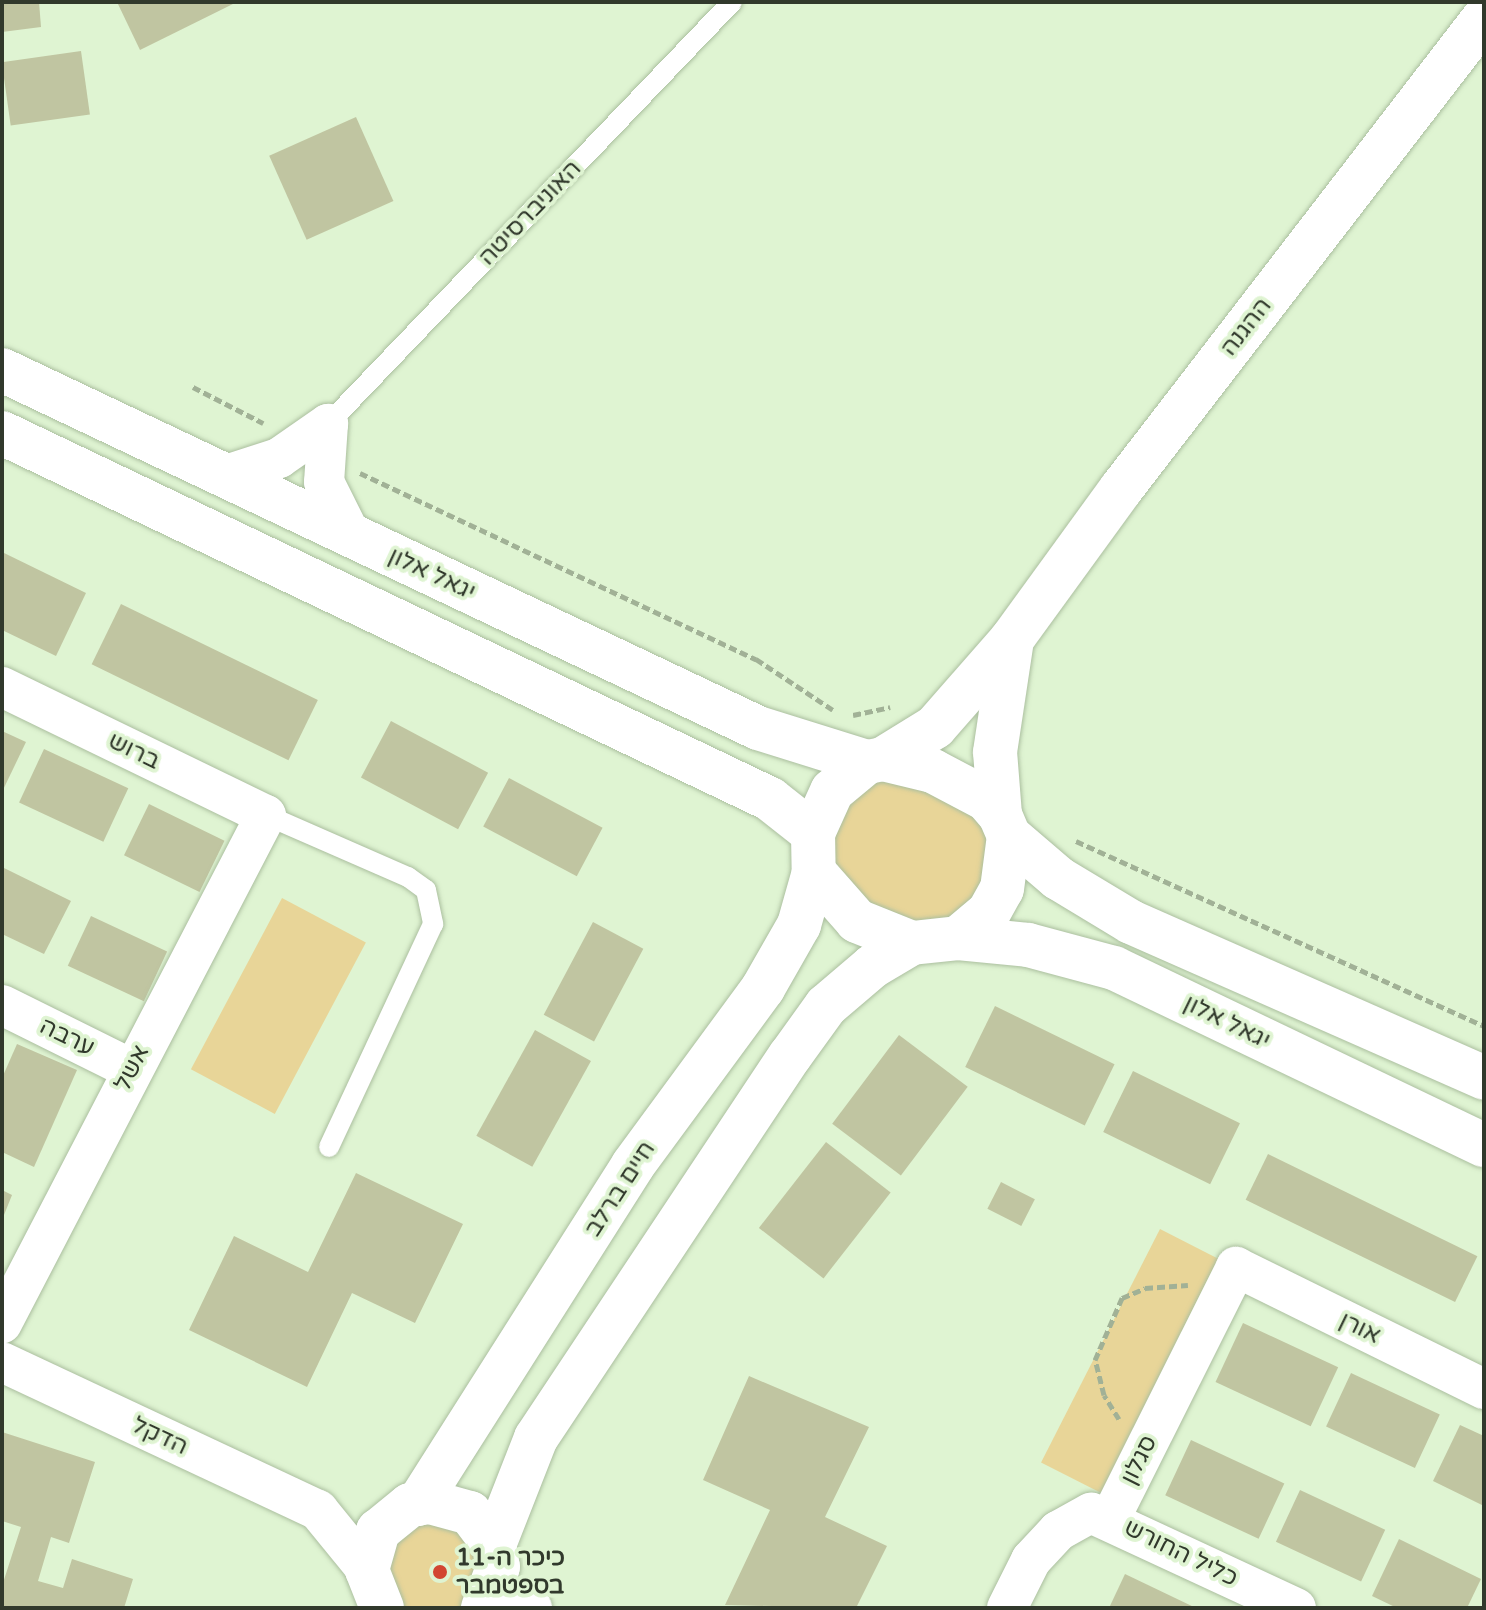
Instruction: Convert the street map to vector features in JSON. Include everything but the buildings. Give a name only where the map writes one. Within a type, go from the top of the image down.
[{"type":"street","name":"ההגנה","points":[[875,760],[935,727],[1012,639],[1121,489],[1484,18]]},
{"type":"street","name":"יגאל אלון","points":[[2,370],[758,728],[875,760]]},
{"type":"street","name":"האוניברסיטה","points":[[226,475],[295,446],[328,424]]},
{"type":"street","points":[[328,424],[324,482],[351,536]]},
{"type":"street","points":[[2,433],[770,799],[814,853],[857,921],[912,943]]},
{"type":"street","name":"ההגנה","points":[[1004,825],[995,752],[1012,639]]},
{"type":"street","name":"ברוש","points":[[2,687],[266,815]]},
{"type":"street","points":[[814,853],[832,791],[875,760],[933,771],[986,799],[1004,825],[1058,878],[1131,922],[1484,1078]]},
{"type":"street","name":"אשל","points":[[2,1323],[131,1069],[266,815]]},
{"type":"street","points":[[494,1545],[536,1438],[790,1056],[826,1006],[873,966],[912,943],[958,938],[989,912],[1002,889],[1004,825]]},
{"type":"street","name":"חיים ברלב","points":[[377,1598],[378,1531],[405,1510],[633,1165],[763,988],[799,925],[814,853]]},
{"type":"street","name":"יגאל אלון","points":[[958,938],[1028,945],[1114,968],[1484,1145]]},
{"type":"street","name":"ערבה","points":[[2,1005],[131,1069]]},
{"type":"street","name":"אורן","points":[[1231,1278],[1484,1389]]},
{"type":"street","name":"סגלון","points":[[1110,1519],[1231,1278]]},
{"type":"street","name":"הדקל","points":[[2,1362],[318,1510],[405,1510]]},
{"type":"street","points":[[405,1510],[451,1504],[470,1513],[494,1545],[503,1602]]},
{"type":"street","name":"הדקל","points":[[318,1510],[377,1598]]},
{"type":"street","points":[[1007,1608],[1031,1560],[1058,1531],[1091,1513],[1110,1519]]},
{"type":"street","name":"כליל החורש","points":[[1110,1519],[1296,1608]]},
{"type":"lane","name":"האוניברסיטה","points":[[328,424],[732,2]]},
{"type":"lane","points":[[266,815],[408,877],[426,890],[433,924],[329,1147]]},
{"type":"path","points":[[193,387],[276,430],[295,446]]},
{"type":"path","points":[[354,470],[756,659],[811,691],[837,714]]},
{"type":"path","points":[[848,715],[901,701]]},
{"type":"path","points":[[1067,836],[1484,1026]]},
{"type":"path","points":[[1146,1446],[1116,1415],[1097,1375],[1096,1352],[1122,1298],[1168,1284],[1231,1278]]},
{"type":"shaded area","points":[[884,763],[1005,836],[956,936],[837,896],[824,814]]},
{"type":"shaded area","points":[[282,898],[366,943],[275,1114],[191,1069]]},
{"type":"shaded area","points":[[1160,1229],[1225,1262],[1106,1496],[1041,1462]]},
{"type":"shaded area","points":[[393,1518],[479,1525],[479,1608],[385,1608]]},
{"type":"place","name":"כיכר ה-11 בספטמבר","points":[[440,1572]]}]
